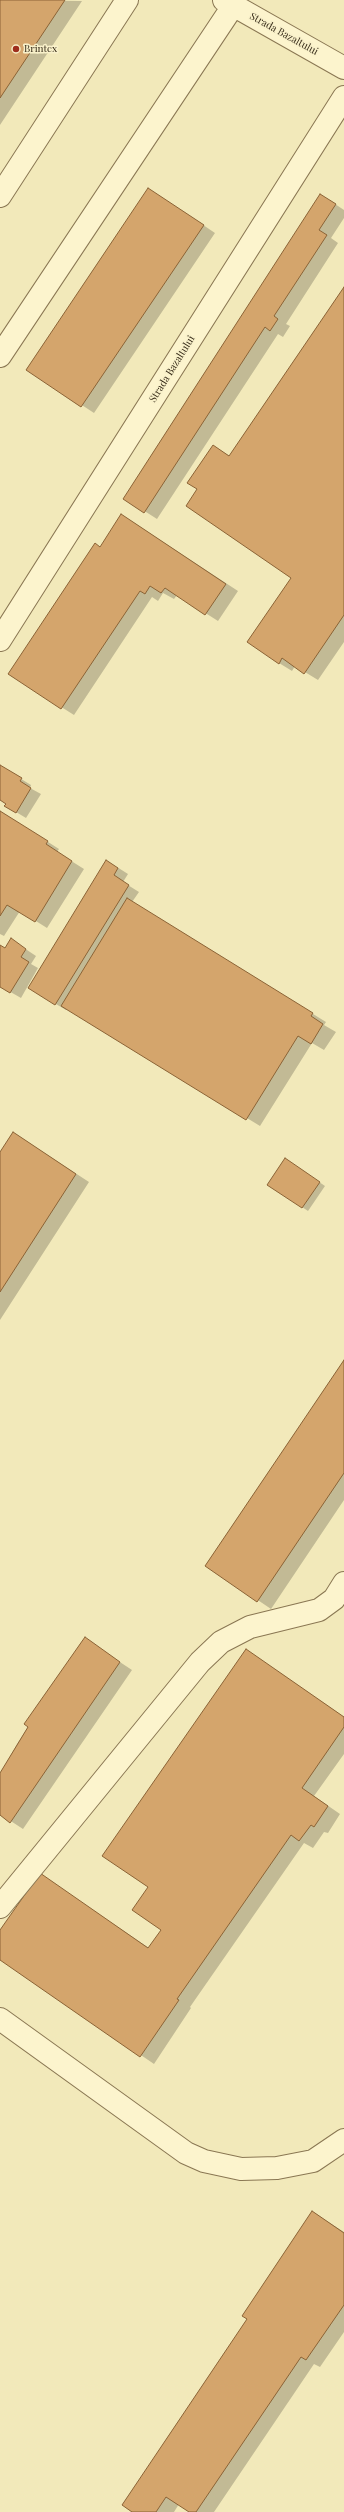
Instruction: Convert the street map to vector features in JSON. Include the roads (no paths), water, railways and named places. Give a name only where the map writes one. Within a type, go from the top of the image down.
[{"type":"street","points":[[0,196],[127,0]]},
{"type":"street","points":[[0,356],[229,3]]},
{"type":"street","name":"Strada Bazaltului","points":[[229,3],[344,68]]},
{"type":"street","name":"Strada Bazaltului","points":[[0,640],[344,97]]},
{"type":"street","points":[[0,1907],[200,1662],[221,1642],[250,1627],[319,1610],[334,1599],[344,1583]]},
{"type":"street","points":[[0,2019],[186,2153],[204,2161],[241,2169],[277,2168],[313,2161],[344,2140]]},
{"type":"place","name":"Brintex","points":[[16,49]]}]
